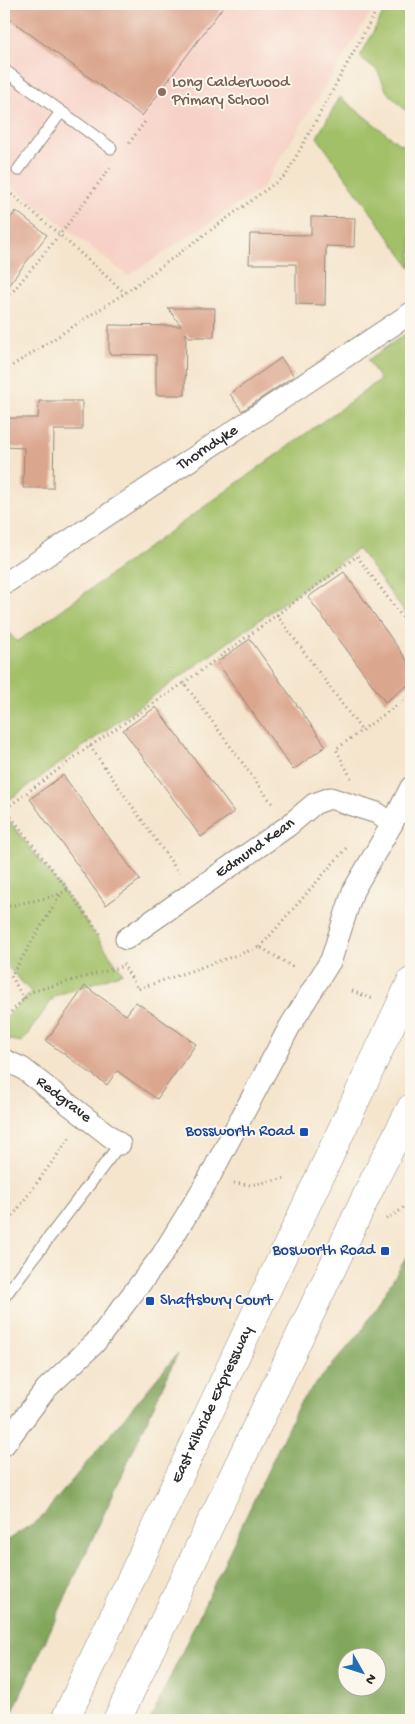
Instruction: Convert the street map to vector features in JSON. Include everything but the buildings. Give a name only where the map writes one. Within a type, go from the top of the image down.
[{"type":"highway","name":"East Kilbride Expressway","points":[[64,1720],[411,982]]},
{"type":"highway","points":[[117,1720],[374,1180],[411,1108]]},
{"type":"street","name":"Thorndyke","points":[[4,584],[411,313]]},
{"type":"street","points":[[4,1445],[46,1389],[95,1342],[162,1255],[208,1180],[290,1026],[331,960],[378,815],[411,787]]},
{"type":"street","name":"Edmund Kean","points":[[119,944],[288,826],[314,804],[330,798],[378,815]]},
{"type":"street","name":"Redgrave","points":[[4,1060],[22,1068],[120,1144]]},
{"type":"lane","points":[[4,70],[111,148]]},
{"type":"lane","points":[[18,170],[61,112]]},
{"type":"lane","points":[[4,1297],[120,1144]]},
{"type":"path","points":[[4,371],[125,293],[286,175],[380,4]]},
{"type":"path","points":[[126,147],[147,119]]},
{"type":"path","points":[[4,302],[115,162]]},
{"type":"path","points":[[4,188],[125,293]]},
{"type":"path","points":[[411,629],[357,556],[184,683],[90,746],[4,810],[68,890],[119,944],[124,966],[138,989],[260,947],[378,815],[336,749],[411,695]]},
{"type":"path","points":[[277,615],[362,732]]},
{"type":"path","points":[[184,683],[288,826]]},
{"type":"path","points":[[90,746],[193,892]]},
{"type":"path","points":[[4,907],[55,896],[68,890]]},
{"type":"path","points":[[24,999],[11,976],[61,893]]},
{"type":"path","points":[[260,947],[293,966]]},
{"type":"path","points":[[4,1019],[32,992],[124,966]]},
{"type":"path","points":[[352,991],[380,1002]]},
{"type":"path","points":[[4,1228],[84,1117]]},
{"type":"path","points":[[208,1180],[250,1185],[288,1178],[320,1176]]},
{"type":"shaded area","name":"Long Calderwood Primary School","points":[[4,4],[376,4],[262,188],[128,276],[4,180]]},
{"type":"green space","points":[[388,4],[411,4],[411,116],[387,92],[377,70],[360,57]]},
{"type":"green space","points":[[340,97],[398,143],[411,148],[411,268],[317,137]]},
{"type":"green space","points":[[411,330],[411,621],[358,549],[9,800],[4,794],[4,627],[17,642],[380,380],[368,360]]},
{"type":"green space","points":[[4,814],[123,973],[55,996],[22,1042],[4,1039],[4,1019],[31,992],[4,963]]},
{"type":"green space","points":[[411,1250],[411,1720],[150,1720],[300,1402],[361,1332]]},
{"type":"green space","points":[[178,1353],[9,1720],[4,1720],[4,1542],[40,1519]]},
{"type":"place","name":"Long Calderwood Primary School","points":[[162,92]]},
{"type":"place","name":"Bossworth Road","points":[[304,1132]]},
{"type":"place","name":"Bosworth Road","points":[[385,1251]]},
{"type":"place","name":"Shaftsbury Court","points":[[150,1301]]}]
